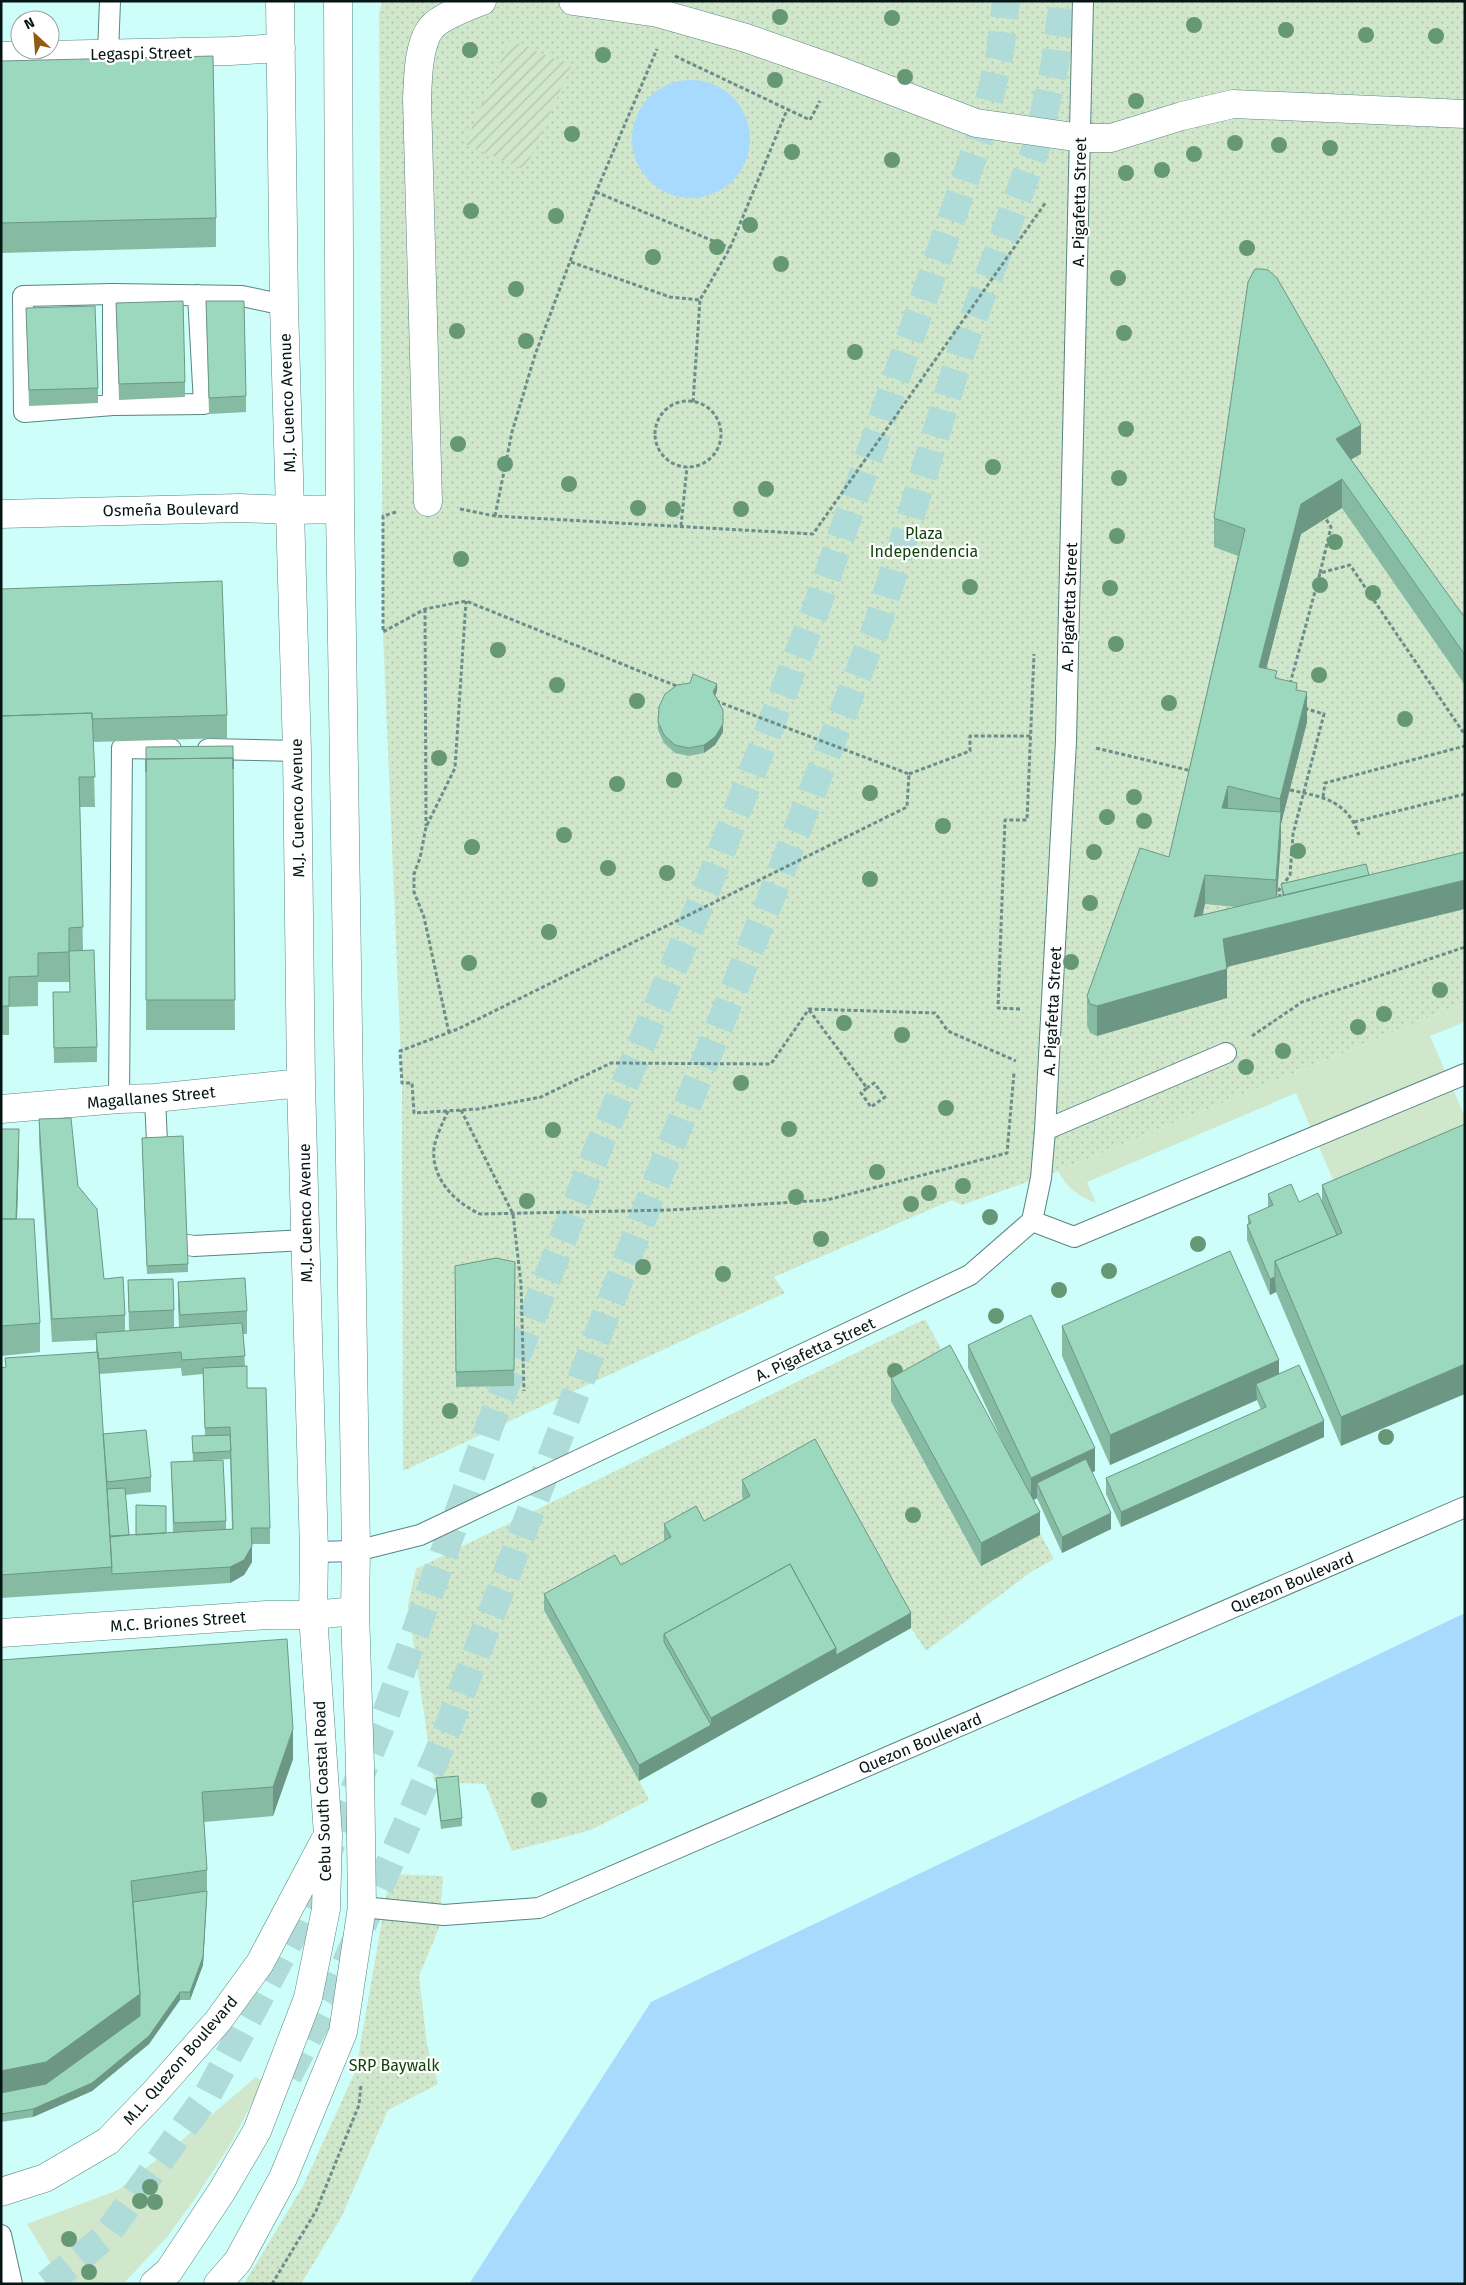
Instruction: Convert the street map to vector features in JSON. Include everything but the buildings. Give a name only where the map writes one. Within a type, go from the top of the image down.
[{"type":"main road","name":"M.J. Cuenco Avenue","points":[[280,1],[284,305],[297,751],[301,1083],[314,1552],[313,1615]]},
{"type":"main road","points":[[218,2284],[238,2261],[283,2178],[343,2032],[362,1907],[355,1611],[356,1551],[340,509],[338,1]]},
{"type":"main road","points":[[428,502],[417,100],[419,59],[432,28],[459,10],[482,1]]},
{"type":"main road","points":[[573,1],[658,13],[746,38],[837,70],[976,123],[1081,138],[1111,138],[1182,116],[1233,104],[1465,114]]},
{"type":"main road","name":"Legaspi Street","points":[[1,56],[230,51],[281,48]]},
{"type":"main road","name":"Osmeña Boulevard","points":[[1,514],[211,508],[340,509]]},
{"type":"main road","name":"Magallanes Street","points":[[1,1109],[119,1099],[155,1098],[301,1083]]},
{"type":"main road","name":"M.C. Briones Street","points":[[1,1633],[355,1611]]},
{"type":"main road","name":"Cebu South Coastal Road","points":[[154,2284],[169,2271],[180,2255],[222,2191],[257,2131],[308,1998],[326,1909],[328,1836],[313,1615]]},
{"type":"main road","name":"M.L. Quezon Boulevard","points":[[1,2192],[45,2178],[108,2141],[156,2092],[218,2021],[260,1963],[328,1836],[360,1766]]},
{"type":"lane","points":[[108,53],[110,1]]},
{"type":"lane","name":"A. Pigafetta Street","points":[[314,1552],[356,1551],[420,1535],[970,1275],[1032,1221],[1041,1178],[1045,1130],[1066,741],[1083,1]]},
{"type":"lane","points":[[198,295],[204,404],[113,406],[24,412],[22,296],[113,294],[198,295],[242,296],[284,305]]},
{"type":"lane","points":[[113,294],[113,406]]},
{"type":"lane","points":[[119,1099],[122,748],[297,751]]},
{"type":"lane","points":[[1045,1130],[1226,1053]]},
{"type":"lane","points":[[1032,1221],[1074,1237],[1465,1074]]},
{"type":"lane","points":[[155,1098],[160,1187]]},
{"type":"lane","points":[[161,1217],[166,1233],[175,1243],[194,1246],[306,1240]]},
{"type":"lane","name":"Quezon Boulevard","points":[[362,1907],[444,1915],[539,1908],[1465,1507]]},
{"type":"lane","points":[[1,2235],[8,2277]]},
{"type":"path","points":[[495,516],[512,432],[535,355],[596,192],[657,48],[658,13]]},
{"type":"path","points":[[657,48],[810,120],[837,70]]},
{"type":"path","points":[[693,402],[700,300],[730,248],[787,110]]},
{"type":"path","points":[[596,192],[730,248]]},
{"type":"path","points":[[680,687],[466,601],[425,609],[383,632],[383,516],[428,502],[495,516],[813,534],[1050,197]]},
{"type":"path","points":[[571,262],[670,297],[700,300]]},
{"type":"path","points":[[683,402],[693,402],[712,411],[721,430],[720,441],[716,452],[708,460],[698,465],[687,467],[676,465],[663,455],[656,440],[655,429],[658,419],[665,411],[683,402]]},
{"type":"path","points":[[681,526],[687,467]]},
{"type":"path","points":[[1290,685],[1332,527],[1321,510]]},
{"type":"path","points":[[1320,573],[1350,564],[1465,735]]},
{"type":"path","points":[[426,828],[455,768],[466,601]]},
{"type":"path","points":[[425,609],[426,828],[420,858],[414,874],[414,892],[424,917],[448,1032]]},
{"type":"path","points":[[1020,1017],[1020,1008],[998,1008],[1005,820],[1028,820],[1035,647]]},
{"type":"path","points":[[713,700],[909,774],[970,751],[970,736],[1031,736],[1066,741],[1196,772]]},
{"type":"path","points":[[1280,904],[1279,890],[1290,875],[1293,834],[1324,714],[1301,708]]},
{"type":"path","points":[[1323,797],[1325,783],[1465,746]]},
{"type":"path","points":[[809,1009],[771,1064],[611,1063],[541,1097],[461,1110],[414,1114],[412,1083],[402,1083],[400,1051],[448,1032],[907,807],[909,774]]},
{"type":"path","points":[[1290,790],[1323,797],[1337,803],[1350,814],[1359,835]]},
{"type":"path","points":[[1354,822],[1465,794]]},
{"type":"path","points":[[1226,1053],[1302,1002],[1465,947]]},
{"type":"path","points":[[809,1009],[935,1013],[948,1032],[1016,1061]]},
{"type":"path","points":[[809,1009],[868,1088]]},
{"type":"path","points":[[448,1111],[434,1148],[436,1170],[448,1191],[464,1207],[480,1214],[670,1210],[827,1200],[1007,1153],[1016,1052]]},
{"type":"path","points":[[874,1083],[885,1096],[872,1107],[861,1093],[868,1088],[874,1083]]},
{"type":"path","points":[[461,1110],[513,1214],[521,1284],[524,1392]]},
{"type":"green space","name":"Plaza Independencia","points":[[382,1],[1465,1],[1465,1002],[1058,1171],[962,1205],[952,1200],[774,1277],[785,1293],[403,1471],[402,1083],[383,632],[379,13]]},
{"type":"green space","points":[[510,40],[571,66],[525,170],[465,144]]},
{"type":"green space","points":[[1465,1002],[1465,1022],[1430,1036],[1465,1117],[1465,1126],[1334,1182],[1296,1093],[1087,1182],[1096,1203],[1074,1191],[1058,1171]]},
{"type":"green space","points":[[925,1319],[1054,1559],[1031,1572],[926,1651],[911,1628],[639,1780],[649,1800],[591,1830],[512,1851],[485,1784],[434,1782],[408,1605],[416,1569]]},
{"type":"green space","name":"SRP Baywalk","points":[[390,1874],[443,1876],[439,1928],[419,1976],[427,2045],[438,2084],[388,2110],[341,2218],[301,2284],[244,2284],[303,2186],[356,2070]]},
{"type":"green space","points":[[256,2077],[263,2082],[230,2145],[168,2236],[125,2282],[63,2284],[27,2224],[118,2190],[182,2140]]},
{"type":"water","points":[[691,80],[714,84],[733,97],[746,116],[750,139],[746,162],[733,181],[714,194],[691,198],[668,194],[649,181],[636,162],[632,139],[636,116],[649,97],[668,84]]},
{"type":"water","points":[[1465,1613],[1465,2284],[469,2284],[651,2002]]},
{"type":"tunnel","points":[[47,2284],[105,2237],[208,2094],[292,1937],[383,1722],[490,1425],[599,1146],[711,878],[817,606],[982,131],[1000,53],[1006,1]]},
{"type":"tunnel","points":[[288,2076],[338,1981],[439,1751],[660,1173],[770,900],[878,623],[961,352],[1037,145],[1055,63],[1063,1]]}]
